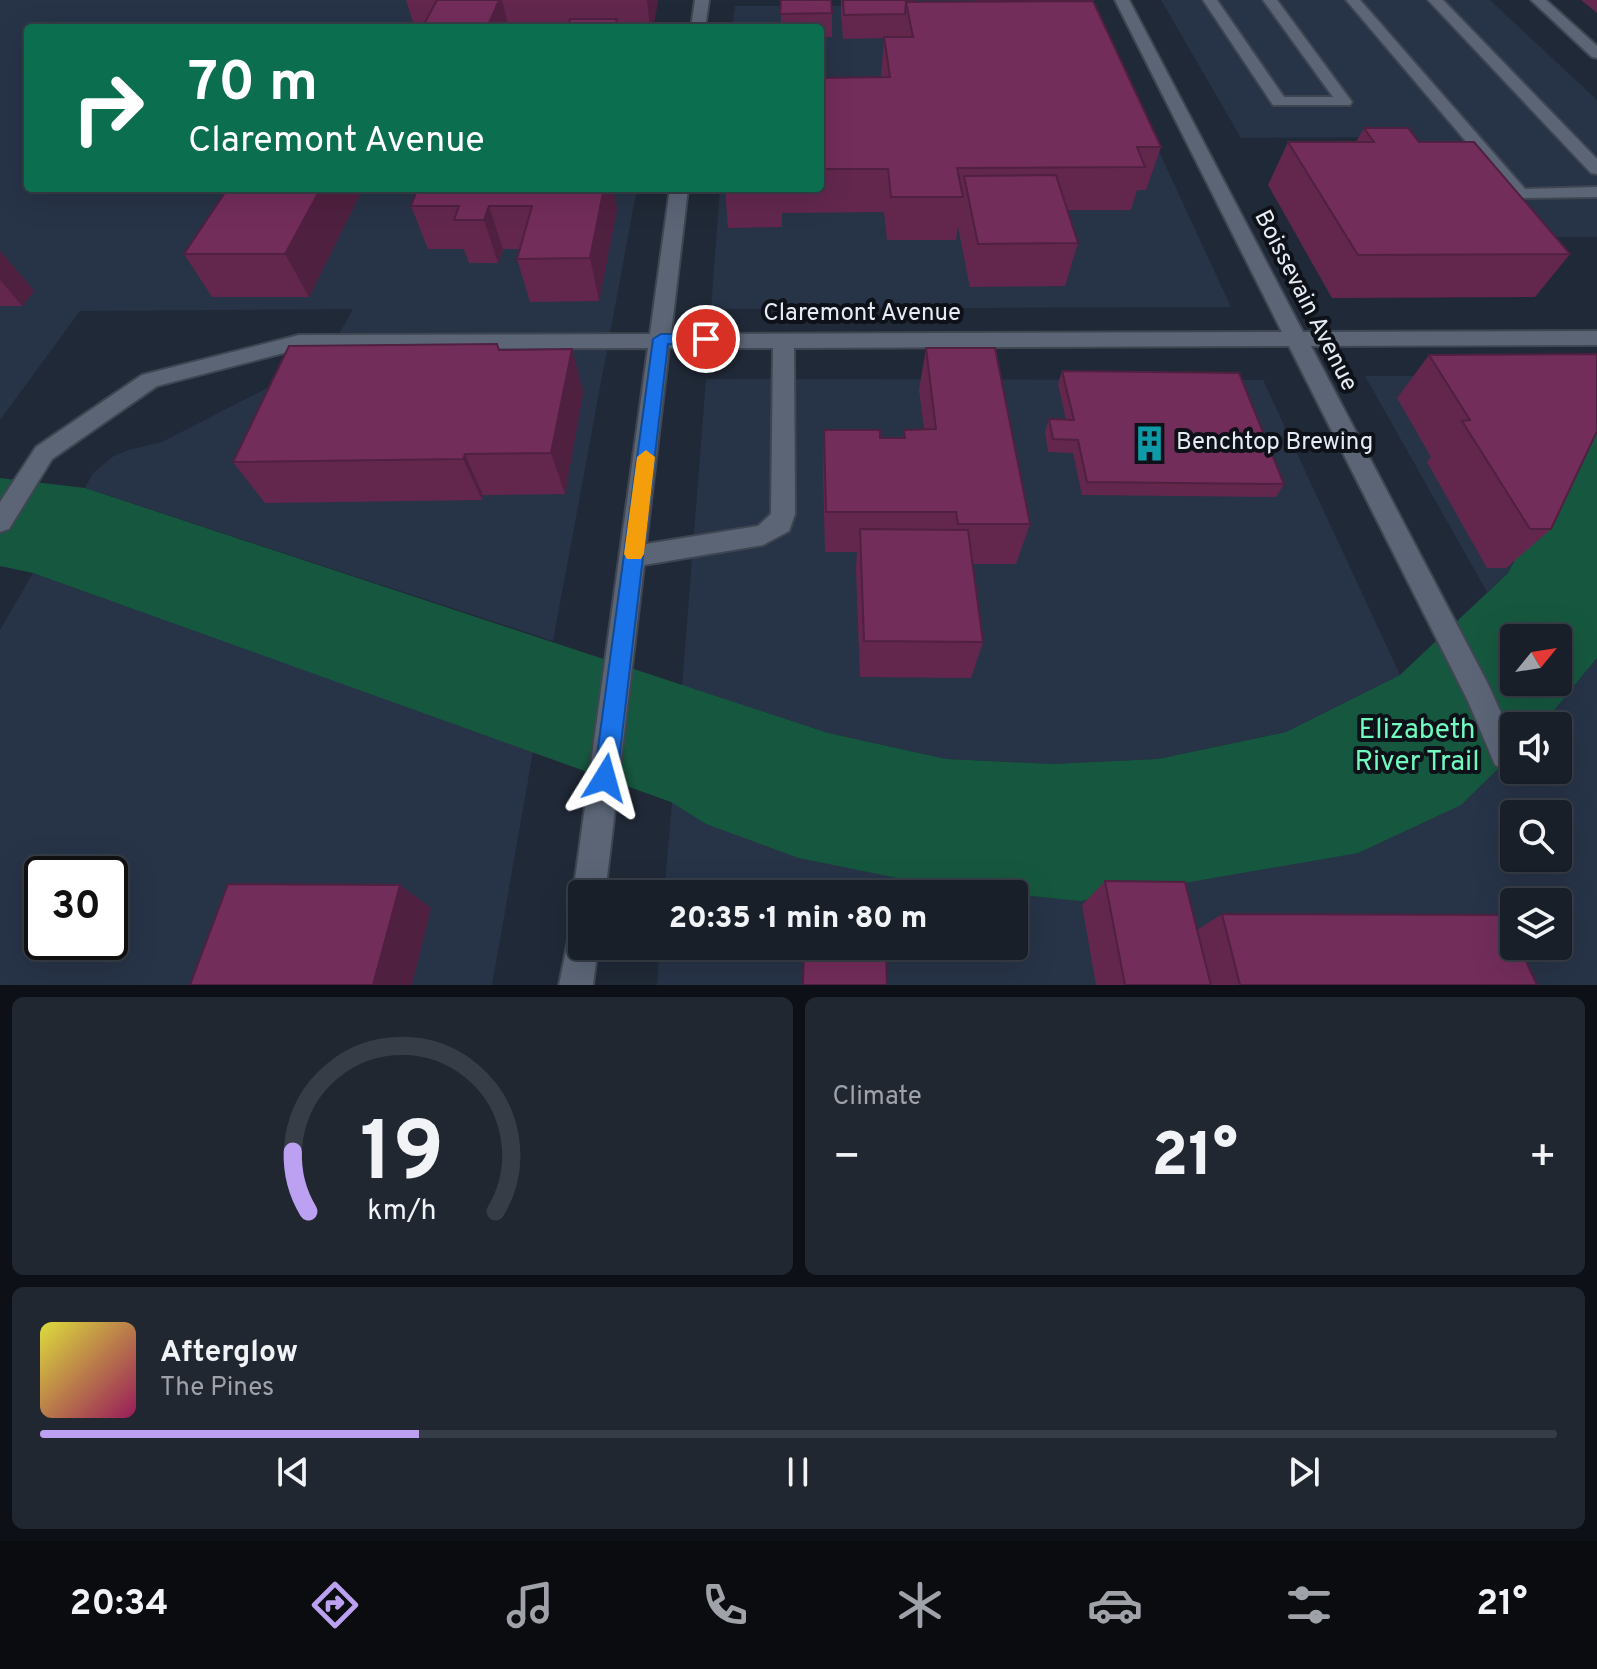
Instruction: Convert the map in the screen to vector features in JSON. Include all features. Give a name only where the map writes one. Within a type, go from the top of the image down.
[{"type":"street","points":[[699,24],[702,0]]},
{"type":"street","name":"Boissevain Avenue","points":[[1122,0],[1479,695],[1500,743]]},
{"type":"street","points":[[1210,0],[1279,102],[1344,102],[1270,0]]},
{"type":"street","points":[[1353,0],[1520,194],[1597,192]]},
{"type":"street","points":[[1435,0],[1597,169]]},
{"type":"street","points":[[1538,0],[1597,54]]},
{"type":"street","points":[[591,880],[679,192]]},
{"type":"street","name":"Claremont Avenue","points":[[0,522],[44,453],[150,380],[299,342],[1597,338]]},
{"type":"street","points":[[634,557],[763,535],[780,524],[783,514],[784,340]]},
{"type":"street","points":[[576,985],[580,960]]},
{"type":"shaded area","points":[[0,0],[528,0],[518,24],[24,24],[24,192],[636,192],[553,641],[85,488],[93,473],[112,457],[162,442],[269,387],[314,379],[353,309],[80,311],[0,420]]},
{"type":"shaded area","points":[[911,0],[1089,0],[1231,307],[711,309],[720,192],[824,192],[824,24],[733,24],[735,6],[911,6]]},
{"type":"shaded area","points":[[1161,0],[1490,0],[1597,100],[1597,237],[1490,237],[1411,137],[1241,138]]},
{"type":"shaded area","points":[[1365,376],[1571,376],[1547,500],[1508,573],[1487,592]]},
{"type":"shaded area","points":[[706,379],[1263,380],[1400,675],[1286,732],[1158,759],[1052,764],[946,759],[828,733],[682,687]]},
{"type":"shaded area","points":[[33,573],[533,752],[492,985],[0,985],[0,630]]},
{"type":"shaded area","points":[[1597,658],[1597,985],[657,985],[659,960],[1028,960],[1028,895],[1080,901],[1500,758],[1500,784],[1572,784],[1572,712],[1553,712],[1566,696],[1572,696],[1572,688]]},
{"type":"shaded area","points":[[672,802],[706,824],[916,880],[665,880]]},
{"type":"green space","name":"Elizabeth River Trail","points":[[1597,376],[1597,658],[1572,688],[1572,624],[1500,624],[1500,696],[1566,696],[1553,712],[1500,712],[1500,767],[1461,805],[1358,853],[1080,901],[1028,896],[1028,880],[907,880],[799,858],[706,824],[671,802],[33,573],[0,566],[0,478],[85,488],[828,733],[946,759],[1052,764],[1158,759],[1286,732],[1400,675],[1508,573],[1547,500]]},
{"type":"building","points":[[437,0],[499,0],[489,24],[424,24]]},
{"type":"building","points":[[781,0],[831,0],[832,13],[780,14]]},
{"type":"building","points":[[843,0],[914,2],[906,2],[905,14],[844,15]]},
{"type":"building","points":[[1070,0],[1070,1],[976,1]]},
{"type":"building","points":[[1093,1],[1161,147],[1137,147],[1145,167],[957,168],[963,197],[891,197],[888,169],[824,169],[824,78],[890,77],[884,37],[913,37],[906,2]]},
{"type":"building","points":[[570,19],[617,19],[616,24],[569,24]]},
{"type":"building","points":[[1364,128],[1408,128],[1419,142],[1474,142],[1570,254],[1358,255],[1288,142],[1374,142]]},
{"type":"building","points":[[1056,175],[1078,243],[978,244],[964,176]]},
{"type":"building","points":[[225,192],[319,192],[285,254],[184,254]]},
{"type":"building","points":[[416,192],[603,192],[590,258],[517,259],[532,206],[489,206],[484,220],[454,220],[459,206],[411,206]]},
{"type":"building","points":[[497,344],[499,350],[572,349],[551,453],[465,454],[463,459],[233,462],[289,346]]},
{"type":"building","points":[[926,348],[995,348],[1030,524],[958,524],[956,512],[826,512],[824,430],[880,430],[880,438],[905,438],[904,430],[936,429]]},
{"type":"building","points":[[1597,354],[1597,431],[1551,529],[1530,529],[1462,421],[1470,420],[1429,355]]},
{"type":"building","name":"Benchtop Brewing","points":[[1062,371],[1239,373],[1284,484],[1087,482],[1078,440],[1053,439],[1049,419],[1074,420]]},
{"type":"building","points":[[860,529],[968,530],[983,642],[864,641]]},
{"type":"building","points":[[1105,881],[1185,882],[1211,985],[1125,985]]},
{"type":"building","points":[[228,884],[400,885],[373,985],[190,985]]},
{"type":"building","points":[[1222,914],[1500,915],[1500,960],[1525,960],[1537,985],[1240,985]]},
{"type":"building","points":[[804,960],[886,960],[887,985],[803,985]]},
{"type":"slow traffic","points":[[634,554],[646,457]]},
{"type":"place","name":"Benchtop Brewing","points":[[1150,443]]},
{"type":"route","points":[[605,778],[661,339],[706,339]]}]
